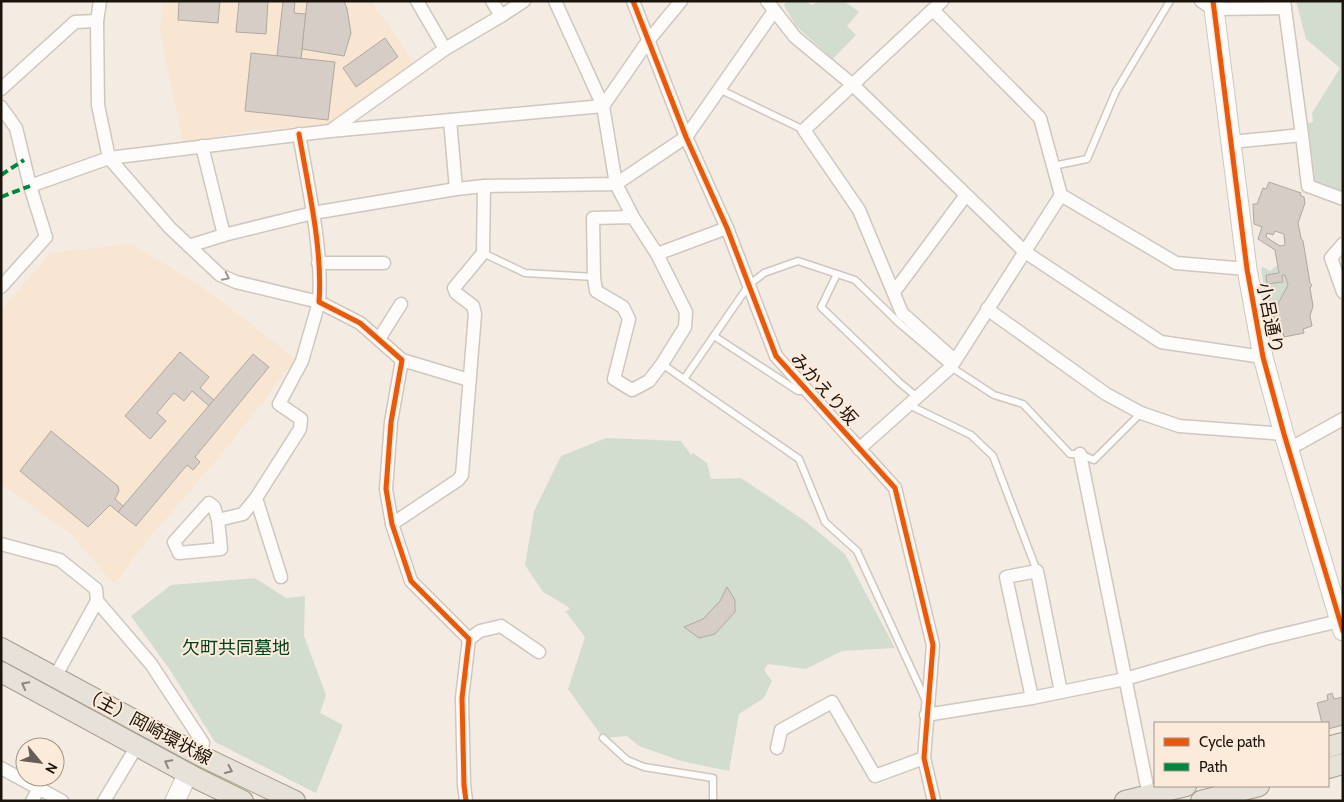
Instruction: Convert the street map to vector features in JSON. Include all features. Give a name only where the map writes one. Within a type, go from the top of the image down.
[{"type":"main road","name":"（主）岡崎環状線","points":[[1,648],[199,755],[295,801]]},
{"type":"main road","name":"（主）岡崎環状線","points":[[1,672],[188,774],[243,801]]},
{"type":"main road","points":[[1329,747],[1343,743]]},
{"type":"main road","points":[[1329,768],[1343,764]]},
{"type":"main road","points":[[1125,801],[1182,787]]},
{"type":"main road","points":[[1201,801],[1255,787]]},
{"type":"street","points":[[100,1],[97,21],[98,105],[109,158],[170,228],[220,275],[236,282],[319,302],[360,323],[402,360],[470,380]]},
{"type":"street","points":[[417,1],[444,49]]},
{"type":"street","points":[[492,1],[501,16]]},
{"type":"street","points":[[330,131],[444,49],[524,1]]},
{"type":"street","points":[[555,1],[603,106],[616,184],[632,217],[657,254],[686,312],[685,327],[662,364],[649,381],[632,390],[614,379],[629,319],[623,307],[596,291],[593,218],[632,217]]},
{"type":"street","name":"みかえり坂","points":[[632,1],[686,136],[727,228],[776,356],[895,488],[933,645],[924,758],[934,801]]},
{"type":"street","points":[[30,186],[109,158],[299,134],[603,106],[648,42],[680,1]]},
{"type":"street","points":[[1209,4],[1284,4],[1308,186],[1343,199]]},
{"type":"street","name":"小呂通り","points":[[1209,4],[1231,142],[1247,269],[1264,357],[1286,442],[1342,624]]},
{"type":"street","points":[[189,246],[224,235],[313,213],[456,189],[484,186],[616,184],[686,136],[719,89],[770,6],[795,36],[853,85],[1026,252],[1161,342],[1264,357]]},
{"type":"street","points":[[951,367],[950,356],[902,312],[859,210],[804,130],[938,6],[1040,118],[1061,195],[1176,263],[1247,269]]},
{"type":"street","points":[[1,89],[75,22],[97,21]]},
{"type":"street","points":[[1,107],[16,128],[30,186],[46,237],[1,287]]},
{"type":"street","points":[[450,120],[456,189]]},
{"type":"street","points":[[218,520],[243,514],[256,498],[300,428],[301,418],[279,404],[302,361],[319,302],[318,263],[313,213],[299,134]]},
{"type":"street","points":[[1231,142],[1302,135]]},
{"type":"street","points":[[202,146],[224,235]]},
{"type":"street","points":[[392,524],[458,480],[462,475],[474,314],[473,306],[456,293],[454,288],[483,253],[484,186]]},
{"type":"street","points":[[894,292],[966,195]]},
{"type":"street","points":[[859,450],[951,367],[1061,195]]},
{"type":"street","points":[[657,254],[727,228]]},
{"type":"street","points":[[1343,244],[1331,258],[1343,292]]},
{"type":"street","points":[[318,263],[384,263]]},
{"type":"street","points":[[379,339],[400,304]]},
{"type":"street","points":[[987,309],[1106,394],[1141,413],[1179,426],[1286,442],[1343,419]]},
{"type":"street","points":[[402,360],[391,422],[386,489],[392,524],[411,581],[469,639]]},
{"type":"street","points":[[1080,454],[1149,796]]},
{"type":"street","points":[[256,498],[281,577]]},
{"type":"street","points":[[1,544],[60,560],[96,589],[97,601],[55,676]]},
{"type":"street","points":[[1032,698],[1006,577],[1037,571],[1061,692]]},
{"type":"street","points":[[97,601],[151,664],[172,695],[203,743],[199,755]]},
{"type":"street","points":[[927,710],[1032,698],[1125,679],[1264,639],[1342,624]]},
{"type":"street","points":[[466,801],[462,698],[469,639],[480,631],[501,626],[539,652]]},
{"type":"street","points":[[777,748],[781,730],[832,702],[874,776],[924,758]]},
{"type":"street","points":[[104,801],[137,746]]},
{"type":"street","points":[[1,768],[62,801]]},
{"type":"street","points":[[175,801],[188,774]]},
{"type":"street","points":[[32,801],[39,788]]},
{"type":"lane","points":[[1053,166],[1087,159],[1116,91],[1170,1]]},
{"type":"lane","points":[[719,89],[804,130]]},
{"type":"lane","points":[[483,253],[525,273],[594,277]]},
{"type":"lane","points":[[684,379],[749,285],[764,273],[798,261],[855,280],[899,324],[951,367],[994,394],[1023,404],[1070,454],[1080,454],[1094,460],[1141,413]]},
{"type":"lane","points":[[837,274],[821,307],[899,382],[912,401],[972,435],[993,456],[1037,571]]},
{"type":"lane","points":[[714,336],[798,391],[808,391]]},
{"type":"lane","points":[[662,364],[799,459],[825,522],[857,551],[927,710]]},
{"type":"lane","points":[[603,738],[627,760],[644,768],[713,778],[713,801]]},
{"type":"shaded area","points":[[163,1],[371,1],[414,63],[327,126],[253,130],[183,143],[160,32]]},
{"type":"shaded area","points":[[131,244],[201,286],[296,359],[224,451],[147,541],[114,584],[71,534],[1,484],[1,311],[50,253]]},
{"type":"green space","points":[[787,1],[805,1],[812,5],[821,1],[844,1],[859,12],[847,26],[856,35],[833,59],[796,26],[784,5]]},
{"type":"green space","points":[[1296,1],[1343,1],[1343,193],[1311,181],[1306,124],[1313,122],[1312,113],[1340,68],[1306,39]]},
{"type":"green space","points":[[1278,266],[1279,273],[1266,275],[1267,284],[1282,282],[1282,275],[1285,275],[1288,285],[1272,315],[1274,317],[1272,318],[1276,335],[1272,337],[1261,268],[1263,267],[1270,271]]},
{"type":"green space","points":[[606,438],[681,441],[691,455],[693,453],[707,463],[711,479],[741,478],[805,521],[845,554],[895,648],[842,651],[806,669],[768,664],[764,670],[772,681],[764,698],[739,714],[729,771],[681,761],[639,746],[627,736],[603,738],[568,689],[585,637],[565,611],[570,610],[567,606],[543,592],[525,565],[534,511],[561,456]]},
{"type":"green space","name":"欠町共同墓地","points":[[255,578],[286,598],[305,596],[304,636],[326,695],[320,713],[343,725],[316,793],[215,742],[170,670],[131,616],[171,585]]},
{"type":"building","points":[[179,1],[220,1],[218,23],[178,20]]},
{"type":"building","points":[[239,1],[268,1],[266,34],[236,32]]},
{"type":"building","points":[[283,1],[295,1],[294,13],[306,14],[301,59],[277,56]]},
{"type":"building","points":[[307,1],[344,1],[351,33],[344,56],[302,49]]},
{"type":"building","points":[[385,38],[398,57],[356,87],[343,68]]},
{"type":"building","points":[[251,53],[335,62],[328,120],[245,111]]},
{"type":"building","points":[[1269,182],[1301,193],[1300,195],[1304,197],[1305,203],[1298,223],[1310,283],[1312,285],[1310,288],[1313,306],[1310,316],[1312,326],[1303,329],[1304,333],[1284,337],[1283,333],[1276,335],[1272,318],[1274,317],[1272,315],[1288,285],[1285,275],[1282,275],[1283,282],[1267,284],[1266,275],[1279,273],[1275,250],[1258,239],[1262,227],[1254,224],[1253,204],[1257,204],[1263,188],[1266,189]],"holes":[[[1275,231],[1284,234],[1285,245],[1280,246],[1266,237],[1267,233],[1273,235]]]},
{"type":"building","points":[[180,352],[209,377],[200,388],[214,400],[209,406],[192,391],[184,401],[174,393],[157,413],[166,421],[150,439],[125,416]]},
{"type":"building","points":[[253,354],[269,367],[195,457],[200,462],[193,470],[187,465],[136,526],[118,512]]},
{"type":"building","points":[[51,431],[118,486],[119,491],[115,499],[123,506],[118,512],[110,505],[88,527],[20,471]]},
{"type":"building","points":[[727,587],[735,600],[735,612],[715,634],[699,638],[684,627],[703,619],[720,601]]},
{"type":"building","points":[[1332,693],[1334,699],[1343,697],[1343,725],[1329,729],[1329,722],[1322,722],[1317,703],[1328,700],[1327,695]]},
{"type":"marked path","points":[[1,175],[24,160]]},
{"type":"marked path","points":[[1,197],[30,186]]},
{"type":"cycle path","points":[[633,1],[686,137],[727,228],[776,356],[895,488],[933,645],[924,758],[934,801]]},
{"type":"cycle path","points":[[1213,1],[1247,269],[1263,357],[1343,631]]},
{"type":"cycle path","points":[[299,134],[317,240],[320,282],[319,302],[360,323],[402,360],[391,422],[386,489],[392,524],[411,581],[469,639],[462,698],[466,801]]}]
